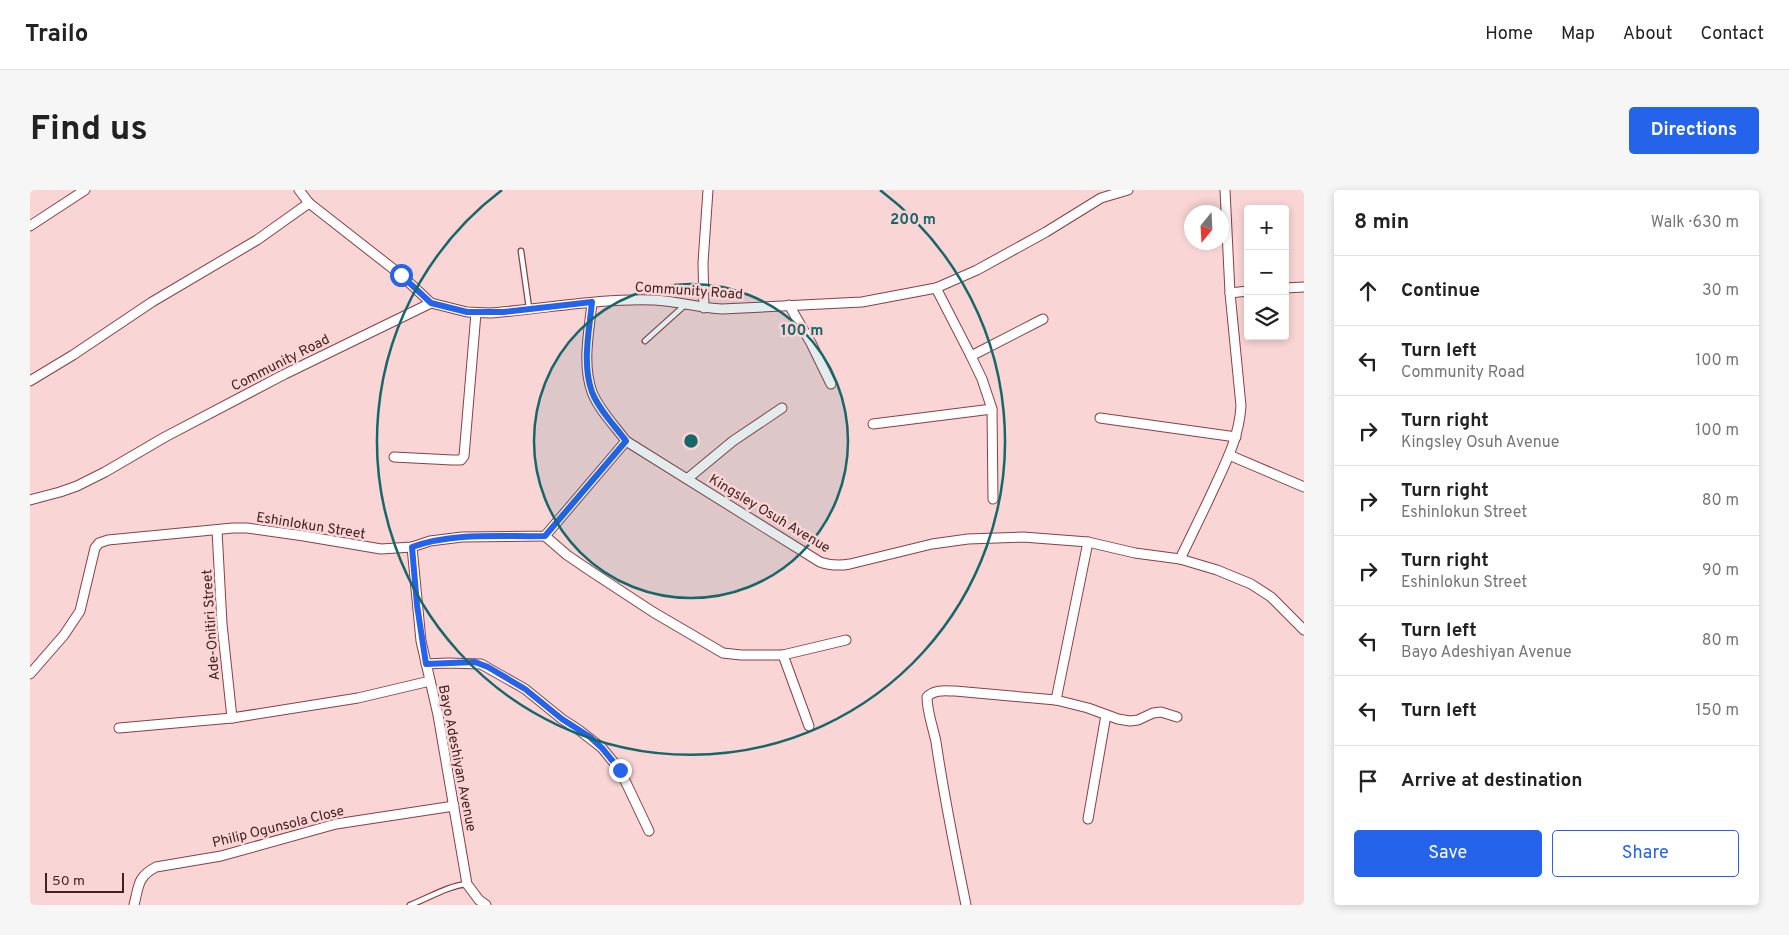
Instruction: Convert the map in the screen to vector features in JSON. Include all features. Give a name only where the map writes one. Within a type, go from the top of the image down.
[{"type":"street","points":[[30,226],[85,190]]},
{"type":"street","points":[[299,190],[309,203],[391,267],[431,303]]},
{"type":"street","points":[[704,308],[704,263],[708,190]]},
{"type":"street","name":"Community Road","points":[[30,500],[77,486],[285,374],[431,303],[476,313],[504,312],[592,302],[655,300],[704,308],[862,302],[936,288],[977,270],[1046,232],[1101,198],[1128,190]]},
{"type":"street","points":[[1180,558],[1229,455],[1236,437],[1241,406],[1230,293],[1226,190]]},
{"type":"street","points":[[30,381],[73,355],[152,302],[257,240],[309,203]]},
{"type":"street","points":[[1289,288],[1304,287]]},
{"type":"street","points":[[936,288],[982,379],[992,409],[993,499]]},
{"type":"street","points":[[1230,293],[1244,291]]},
{"type":"street","name":"Kingsley Osuh Avenue","points":[[592,302],[587,346],[587,366],[592,392],[603,411],[626,441],[810,556],[829,565],[850,564],[932,544],[968,538],[1023,537],[1088,542],[1135,553],[1180,558],[1217,570],[1251,584],[1271,597],[1304,630]]},
{"type":"street","points":[[789,305],[811,343],[831,384]]},
{"type":"street","points":[[394,457],[461,460],[464,456],[476,313]]},
{"type":"street","points":[[971,356],[1044,319]]},
{"type":"street","points":[[687,479],[733,441],[782,408]]},
{"type":"street","points":[[873,424],[992,409]]},
{"type":"street","points":[[1100,418],[1236,437]]},
{"type":"street","points":[[626,441],[545,536],[567,555],[653,612],[713,648],[730,654],[783,655],[846,640]]},
{"type":"street","points":[[1229,455],[1304,487]]},
{"type":"street","name":"Eshinlokun Street","points":[[30,674],[64,635],[80,611],[95,548],[99,543],[108,540],[159,534],[247,528],[381,549],[412,547],[430,541],[462,537],[545,536]]},
{"type":"street","name":"Ade-Onitiri Street","points":[[217,530],[222,624],[232,718]]},
{"type":"street","points":[[1056,700],[1088,542]]},
{"type":"street","name":"Bayo Adeshiyan Avenue","points":[[412,547],[418,614],[426,664],[438,714],[467,884]]},
{"type":"street","points":[[783,655],[809,726]]},
{"type":"street","points":[[426,664],[481,664],[525,689],[602,748],[620,770],[649,831]]},
{"type":"street","points":[[119,728],[232,718],[358,698],[430,681]]},
{"type":"street","points":[[966,905],[952,844],[927,697],[932,692],[955,691],[1056,700],[1130,721],[1161,712],[1177,717]]},
{"type":"street","points":[[1088,819],[1106,715]]},
{"type":"street","name":"Philip Ogunsola Close","points":[[134,905],[142,877],[156,867],[221,856],[336,824],[454,806]]},
{"type":"street","points":[[467,884],[479,900],[486,905]]},
{"type":"lane","points":[[521,251],[529,308]]},
{"type":"lane","points":[[645,341],[685,305]]},
{"type":"lane","points":[[410,905],[431,898],[454,886],[467,884]]},
{"type":"route","points":[[401,275],[431,303],[467,312],[504,312],[592,302],[587,346],[587,366],[592,392],[603,411],[626,441],[545,536],[462,537],[430,541],[412,547],[421,641],[426,664],[475,662],[488,667],[525,689],[562,719],[590,737],[620,770]]}]
